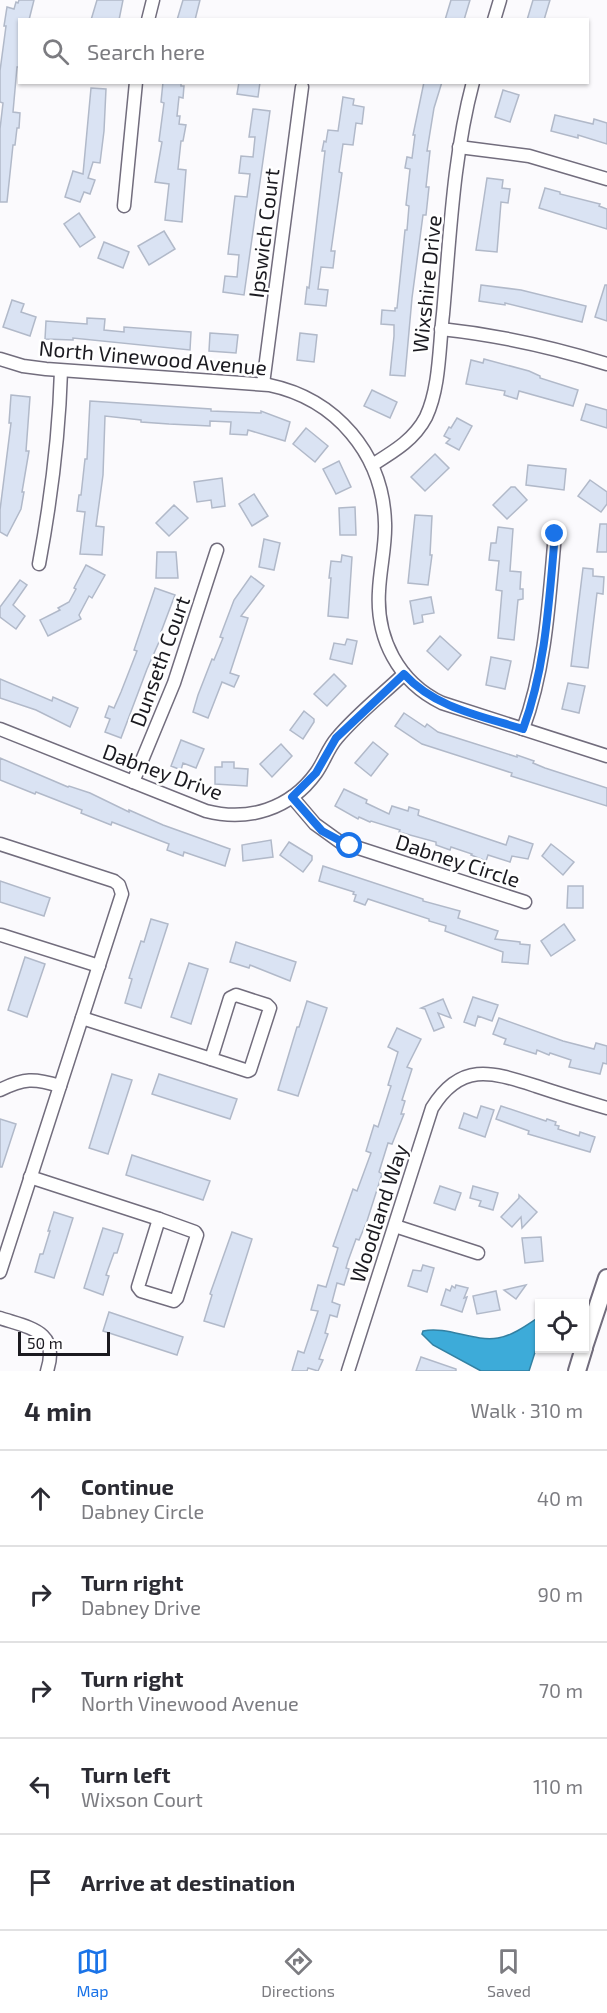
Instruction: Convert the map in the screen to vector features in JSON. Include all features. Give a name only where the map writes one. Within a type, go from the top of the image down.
[{"type":"street","points":[[148,18],[153,0]]},
{"type":"street","points":[[495,18],[500,0]]},
{"type":"street","points":[[124,206],[136,84]]},
{"type":"street","name":"Wixshire Drive","points":[[372,465],[405,443],[425,418],[432,402],[459,147],[473,84]]},
{"type":"street","name":"Ipswich Court","points":[[263,384],[302,87]]},
{"type":"street","points":[[459,147],[529,156],[607,179]]},
{"type":"street","points":[[441,329],[538,344],[607,364]]},
{"type":"street","name":"North Vinewood Avenue","points":[[0,359],[23,366],[61,371],[263,384],[301,395],[330,412],[362,446],[382,493],[386,522],[379,591],[380,616],[386,643],[393,659],[404,674],[426,694],[442,703],[607,756]]},
{"type":"street","points":[[39,564],[52,492],[59,423],[61,371]]},
{"type":"street","points":[[523,729],[534,695],[544,644],[555,534]]},
{"type":"street","name":"Dunseth Court","points":[[133,782],[174,683],[217,550]]},
{"type":"street","name":"Dabney Drive","points":[[0,729],[200,809],[240,816],[262,812],[292,797],[316,773],[336,738],[404,674]]},
{"type":"street","name":"Dabney Circle","points":[[292,797],[315,824],[340,842],[525,902]]},
{"type":"street","points":[[0,843],[114,881],[120,888],[122,896],[0,1272]]},
{"type":"street","points":[[0,936],[99,966]]},
{"type":"street","points":[[82,1018],[246,1071],[250,1070],[270,1011],[269,1006],[236,995],[232,996],[211,1059]]},
{"type":"street","name":"Woodland Way","points":[[348,1371],[432,1108],[445,1089],[462,1078],[476,1073],[498,1074],[607,1108]]},
{"type":"street","points":[[0,1090],[18,1081],[31,1079],[60,1086]]},
{"type":"street","points":[[30,1177],[159,1219],[195,1232],[197,1235],[177,1298],[174,1301],[141,1291],[138,1287],[159,1219]]},
{"type":"street","points":[[395,1226],[478,1253]]},
{"type":"street","points":[[589,1333],[607,1278]]},
{"type":"street","points":[[0,1318],[32,1328],[45,1337],[51,1351],[48,1371]]},
{"type":"street","points":[[577,1371],[582,1353]]},
{"type":"water","points":[[535,1320],[535,1352],[529,1371],[481,1371],[433,1345],[422,1334],[423,1331],[432,1330],[489,1339],[503,1337]]},
{"type":"building","points":[[19,0],[34,0],[30,18],[18,18],[18,67],[13,112],[20,113],[19,128],[17,128],[15,145],[13,145],[7,202],[0,202],[0,129],[3,103],[0,102],[0,71],[6,26],[4,26],[7,7],[14,9],[16,2],[18,3]]},
{"type":"building","points":[[97,0],[123,0],[119,18],[92,18]]},
{"type":"building","points":[[183,0],[200,0],[196,18],[178,18]]},
{"type":"building","points":[[451,0],[470,0],[465,18],[446,18]]},
{"type":"building","points":[[533,0],[550,0],[545,18],[528,18]]},
{"type":"building","points":[[163,84],[184,86],[183,98],[179,97],[177,116],[180,116],[179,124],[186,125],[183,141],[181,141],[178,169],[186,170],[182,222],[165,220],[169,184],[155,182],[162,142],[159,141],[164,103],[161,102]]},
{"type":"building","points":[[239,84],[260,84],[258,97],[237,94]]},
{"type":"building","points":[[424,84],[441,84],[434,108],[427,151],[430,151],[426,187],[429,187],[412,298],[405,376],[390,375],[394,325],[381,324],[382,310],[395,311],[397,308],[409,206],[406,205],[410,169],[405,168],[407,157],[412,158],[415,135],[413,135]]},
{"type":"building","points":[[91,88],[106,89],[104,131],[100,163],[93,162],[88,178],[95,180],[90,194],[84,192],[80,202],[65,197],[73,171],[83,174]]},
{"type":"building","points":[[503,90],[519,95],[510,122],[495,117]]},
{"type":"building","points":[[343,97],[354,99],[353,105],[364,107],[362,124],[356,123],[353,145],[343,144],[339,172],[342,173],[331,251],[335,251],[333,268],[321,267],[318,289],[328,290],[326,306],[305,304],[307,287],[309,288],[325,151],[322,151],[328,130],[338,131]]},
{"type":"building","points":[[253,109],[270,111],[244,295],[223,292],[225,276],[237,277],[239,255],[228,254],[235,196],[247,197],[250,174],[239,173],[241,156],[253,157],[255,137],[249,137]]},
{"type":"building","points":[[555,115],[593,124],[594,119],[607,123],[607,144],[578,135],[578,138],[551,131]]},
{"type":"building","points":[[487,178],[503,180],[502,188],[510,189],[508,203],[501,202],[497,252],[476,250]]},
{"type":"building","points":[[545,188],[600,204],[599,206],[607,209],[607,229],[539,208]]},
{"type":"building","points":[[79,213],[95,237],[80,247],[64,224]]},
{"type":"building","points":[[164,231],[175,249],[149,265],[138,246]]},
{"type":"building","points":[[104,242],[129,252],[123,268],[98,258]]},
{"type":"building","points":[[481,285],[521,290],[586,306],[582,322],[505,303],[505,305],[479,301]]},
{"type":"building","points":[[605,285],[607,285],[607,321],[595,317]]},
{"type":"building","points":[[12,300],[24,304],[21,312],[36,317],[30,336],[3,327]]},
{"type":"building","points":[[87,318],[105,319],[104,330],[124,332],[124,327],[191,332],[190,350],[73,338],[73,340],[45,339],[46,321],[87,324]]},
{"type":"building","points":[[210,333],[238,335],[236,353],[209,351]]},
{"type":"building","points":[[300,333],[317,335],[314,362],[297,360]]},
{"type":"building","points":[[484,359],[529,371],[540,378],[578,390],[573,406],[519,391],[517,399],[504,395],[505,391],[466,384],[471,360],[483,363]]},
{"type":"building","points":[[372,390],[397,402],[390,418],[364,406]]},
{"type":"building","points":[[11,395],[30,397],[26,451],[29,451],[21,509],[7,536],[0,532],[0,510],[11,423],[9,423]]},
{"type":"building","points":[[90,401],[211,409],[211,411],[261,413],[261,411],[290,422],[285,441],[248,430],[247,435],[230,434],[231,422],[210,421],[210,426],[141,422],[141,420],[105,416],[103,475],[96,526],[104,527],[102,555],[80,554],[85,512],[77,511],[85,459],[87,459]]},
{"type":"building","points":[[586,404],[607,410],[607,428],[581,420]]},
{"type":"building","points":[[457,418],[472,426],[459,450],[446,443],[450,439],[444,436]]},
{"type":"building","points":[[306,428],[328,446],[315,462],[293,444]]},
{"type":"building","points":[[435,454],[449,468],[425,491],[411,477]]},
{"type":"building","points":[[339,461],[351,487],[336,494],[323,469]]},
{"type":"building","points":[[528,465],[566,469],[564,490],[526,485]]},
{"type":"building","points":[[222,478],[225,506],[212,508],[211,500],[197,502],[194,482]]},
{"type":"building","points":[[590,480],[607,492],[607,504],[601,512],[578,496]]},
{"type":"building","points":[[511,487],[515,487],[527,500],[507,519],[493,505]]},
{"type":"building","points":[[254,494],[268,516],[252,526],[239,504]]},
{"type":"building","points":[[174,505],[188,518],[169,536],[156,523]]},
{"type":"building","points":[[355,507],[356,535],[340,535],[339,508]]},
{"type":"building","points":[[415,515],[432,516],[430,555],[432,555],[428,585],[408,583]]},
{"type":"building","points":[[600,524],[607,524],[607,552],[597,552]]},
{"type":"building","points":[[498,527],[513,529],[510,571],[521,572],[520,589],[523,589],[523,599],[518,600],[514,640],[498,638],[502,591],[496,590],[499,561],[489,560],[491,543],[496,543]]},
{"type":"building","points":[[264,539],[280,543],[274,570],[259,567]]},
{"type":"building","points":[[157,552],[176,552],[178,578],[156,578]]},
{"type":"building","points":[[342,555],[352,557],[348,618],[328,616],[331,561],[341,562]]},
{"type":"building","points":[[86,565],[105,575],[92,598],[89,596],[79,615],[81,619],[48,636],[40,620],[60,610],[58,608],[69,602]]},
{"type":"building","points":[[583,568],[593,569],[593,576],[604,577],[603,594],[597,593],[588,668],[571,666]]},
{"type":"building","points":[[251,576],[264,586],[241,616],[248,618],[230,673],[239,676],[234,687],[222,682],[208,718],[193,712],[198,695],[223,638],[220,637],[234,600]]},
{"type":"building","points":[[20,580],[27,585],[13,605],[25,616],[16,629],[0,617],[0,607]]},
{"type":"building","points":[[155,588],[175,595],[161,632],[163,633],[121,738],[105,732],[110,719],[105,717],[109,706],[114,708],[137,651],[134,650]]},
{"type":"building","points":[[431,597],[434,613],[422,615],[423,622],[414,624],[410,601]]},
{"type":"building","points":[[440,636],[461,655],[448,670],[427,651]]},
{"type":"building","points":[[347,639],[357,641],[352,664],[330,659],[334,643],[345,645]]},
{"type":"building","points":[[491,657],[511,661],[505,689],[486,685]]},
{"type":"building","points":[[334,674],[346,686],[327,706],[314,694]]},
{"type":"building","points":[[0,679],[52,701],[53,697],[78,708],[70,727],[36,710],[0,698]]},
{"type":"building","points":[[568,683],[585,686],[579,713],[562,709]]},
{"type":"building","points":[[304,711],[314,719],[314,722],[303,739],[290,730]]},
{"type":"building","points":[[404,713],[425,727],[427,724],[438,732],[517,757],[517,755],[545,768],[607,788],[607,806],[511,776],[512,773],[422,744],[395,726]]},
{"type":"building","points":[[181,740],[204,749],[196,768],[183,763],[181,770],[171,766]]},
{"type":"building","points":[[373,742],[388,754],[371,776],[355,763]]},
{"type":"building","points":[[281,744],[292,756],[272,777],[260,764]]},
{"type":"building","points":[[0,758],[68,787],[90,793],[129,812],[129,810],[230,849],[225,866],[184,852],[183,856],[167,850],[169,844],[112,822],[111,825],[81,813],[82,810],[0,780]]},
{"type":"building","points":[[222,762],[234,762],[234,768],[248,769],[247,786],[215,784],[215,767],[222,767]]},
{"type":"building","points":[[344,789],[389,814],[392,806],[408,811],[409,807],[419,810],[418,815],[420,816],[506,845],[509,836],[533,844],[528,859],[512,856],[510,862],[488,855],[486,861],[451,847],[450,850],[436,845],[436,842],[399,832],[400,830],[359,817],[358,819],[335,806]]},
{"type":"building","points":[[271,840],[273,857],[243,861],[242,845]]},
{"type":"building","points":[[289,842],[312,856],[312,860],[303,872],[280,855]]},
{"type":"building","points":[[551,844],[574,862],[563,875],[542,856]]},
{"type":"building","points":[[323,866],[423,899],[423,901],[460,911],[458,918],[498,931],[495,939],[530,945],[528,964],[502,962],[503,952],[445,931],[446,926],[429,921],[429,919],[368,899],[365,905],[354,901],[356,895],[353,894],[354,892],[319,881]]},
{"type":"building","points":[[0,881],[50,898],[44,916],[0,902]]},
{"type":"building","points":[[568,886],[583,886],[583,908],[567,908]]},
{"type":"building","points":[[151,919],[168,924],[141,1008],[125,1003],[132,979],[129,978]]},
{"type":"building","points":[[564,924],[575,940],[551,956],[541,941]]},
{"type":"building","points":[[236,942],[296,962],[290,981],[250,965],[249,968],[230,962]]},
{"type":"building","points":[[25,957],[45,964],[27,1017],[8,1010]]},
{"type":"building","points":[[189,963],[208,969],[191,1024],[171,1017]]},
{"type":"building","points":[[473,997],[498,1005],[492,1021],[478,1016],[475,1026],[464,1022]]},
{"type":"building","points":[[443,999],[451,1018],[438,1013],[444,1027],[434,1031],[425,1009],[421,1008]]},
{"type":"building","points":[[307,1001],[327,1008],[298,1096],[278,1090]]},
{"type":"building","points":[[499,1018],[563,1041],[594,1049],[596,1043],[607,1046],[607,1064],[603,1063],[600,1074],[569,1067],[571,1060],[550,1053],[549,1055],[537,1050],[536,1054],[504,1044],[506,1039],[493,1034]]},
{"type":"building","points":[[397,1028],[421,1039],[407,1067],[412,1069],[402,1100],[405,1101],[401,1114],[404,1114],[392,1144],[388,1143],[379,1172],[382,1174],[367,1221],[359,1240],[356,1239],[348,1261],[346,1268],[349,1269],[344,1285],[337,1283],[332,1302],[340,1305],[337,1317],[330,1315],[325,1333],[328,1334],[319,1359],[323,1360],[318,1371],[308,1368],[307,1371],[292,1371],[298,1351],[304,1353],[318,1311],[311,1310],[318,1285],[326,1287],[338,1248],[333,1246],[353,1189],[357,1191],[371,1153],[366,1151],[374,1125],[378,1127],[391,1086],[388,1085],[398,1052],[388,1047]]},
{"type":"building","points":[[112,1074],[132,1080],[108,1154],[89,1148]]},
{"type":"building","points":[[159,1074],[237,1099],[230,1119],[152,1094]]},
{"type":"building","points":[[481,1106],[494,1110],[485,1137],[459,1128],[464,1113],[477,1118]]},
{"type":"building","points":[[501,1106],[546,1121],[547,1119],[556,1122],[558,1129],[579,1136],[580,1132],[595,1137],[590,1152],[528,1134],[529,1131],[496,1119]]},
{"type":"building","points":[[0,1119],[16,1124],[2,1167],[0,1167]]},
{"type":"building","points":[[132,1155],[210,1181],[203,1200],[126,1175]]},
{"type":"building","points":[[440,1186],[461,1193],[455,1210],[434,1203]]},
{"type":"building","points":[[473,1186],[498,1193],[493,1210],[479,1206],[481,1201],[470,1198]]},
{"type":"building","points":[[519,1195],[537,1212],[522,1228],[521,1217],[512,1227],[501,1217],[519,1198]]},
{"type":"building","points":[[54,1212],[73,1218],[54,1278],[35,1272],[40,1254],[43,1254]]},
{"type":"building","points":[[103,1228],[123,1234],[106,1275],[109,1276],[103,1295],[84,1288]]},
{"type":"building","points":[[232,1232],[252,1239],[224,1327],[204,1321],[212,1295],[210,1294]]},
{"type":"building","points":[[541,1237],[543,1261],[525,1263],[522,1238]]},
{"type":"building","points":[[423,1265],[434,1268],[427,1292],[408,1286],[413,1270],[421,1271]]},
{"type":"building","points":[[456,1285],[468,1288],[462,1312],[441,1305],[446,1289],[450,1291],[452,1286],[455,1288]]},
{"type":"building","points":[[526,1285],[516,1299],[504,1290]]},
{"type":"building","points":[[496,1291],[500,1310],[477,1314],[473,1296]]},
{"type":"building","points":[[109,1312],[183,1337],[177,1355],[103,1331]]},
{"type":"building","points":[[421,1357],[456,1369],[456,1371],[416,1371]]},
{"type":"route","points":[[350,846],[322,831],[292,797],[316,773],[336,738],[404,674],[426,694],[442,703],[523,729],[538,680],[546,633],[555,534]]}]
